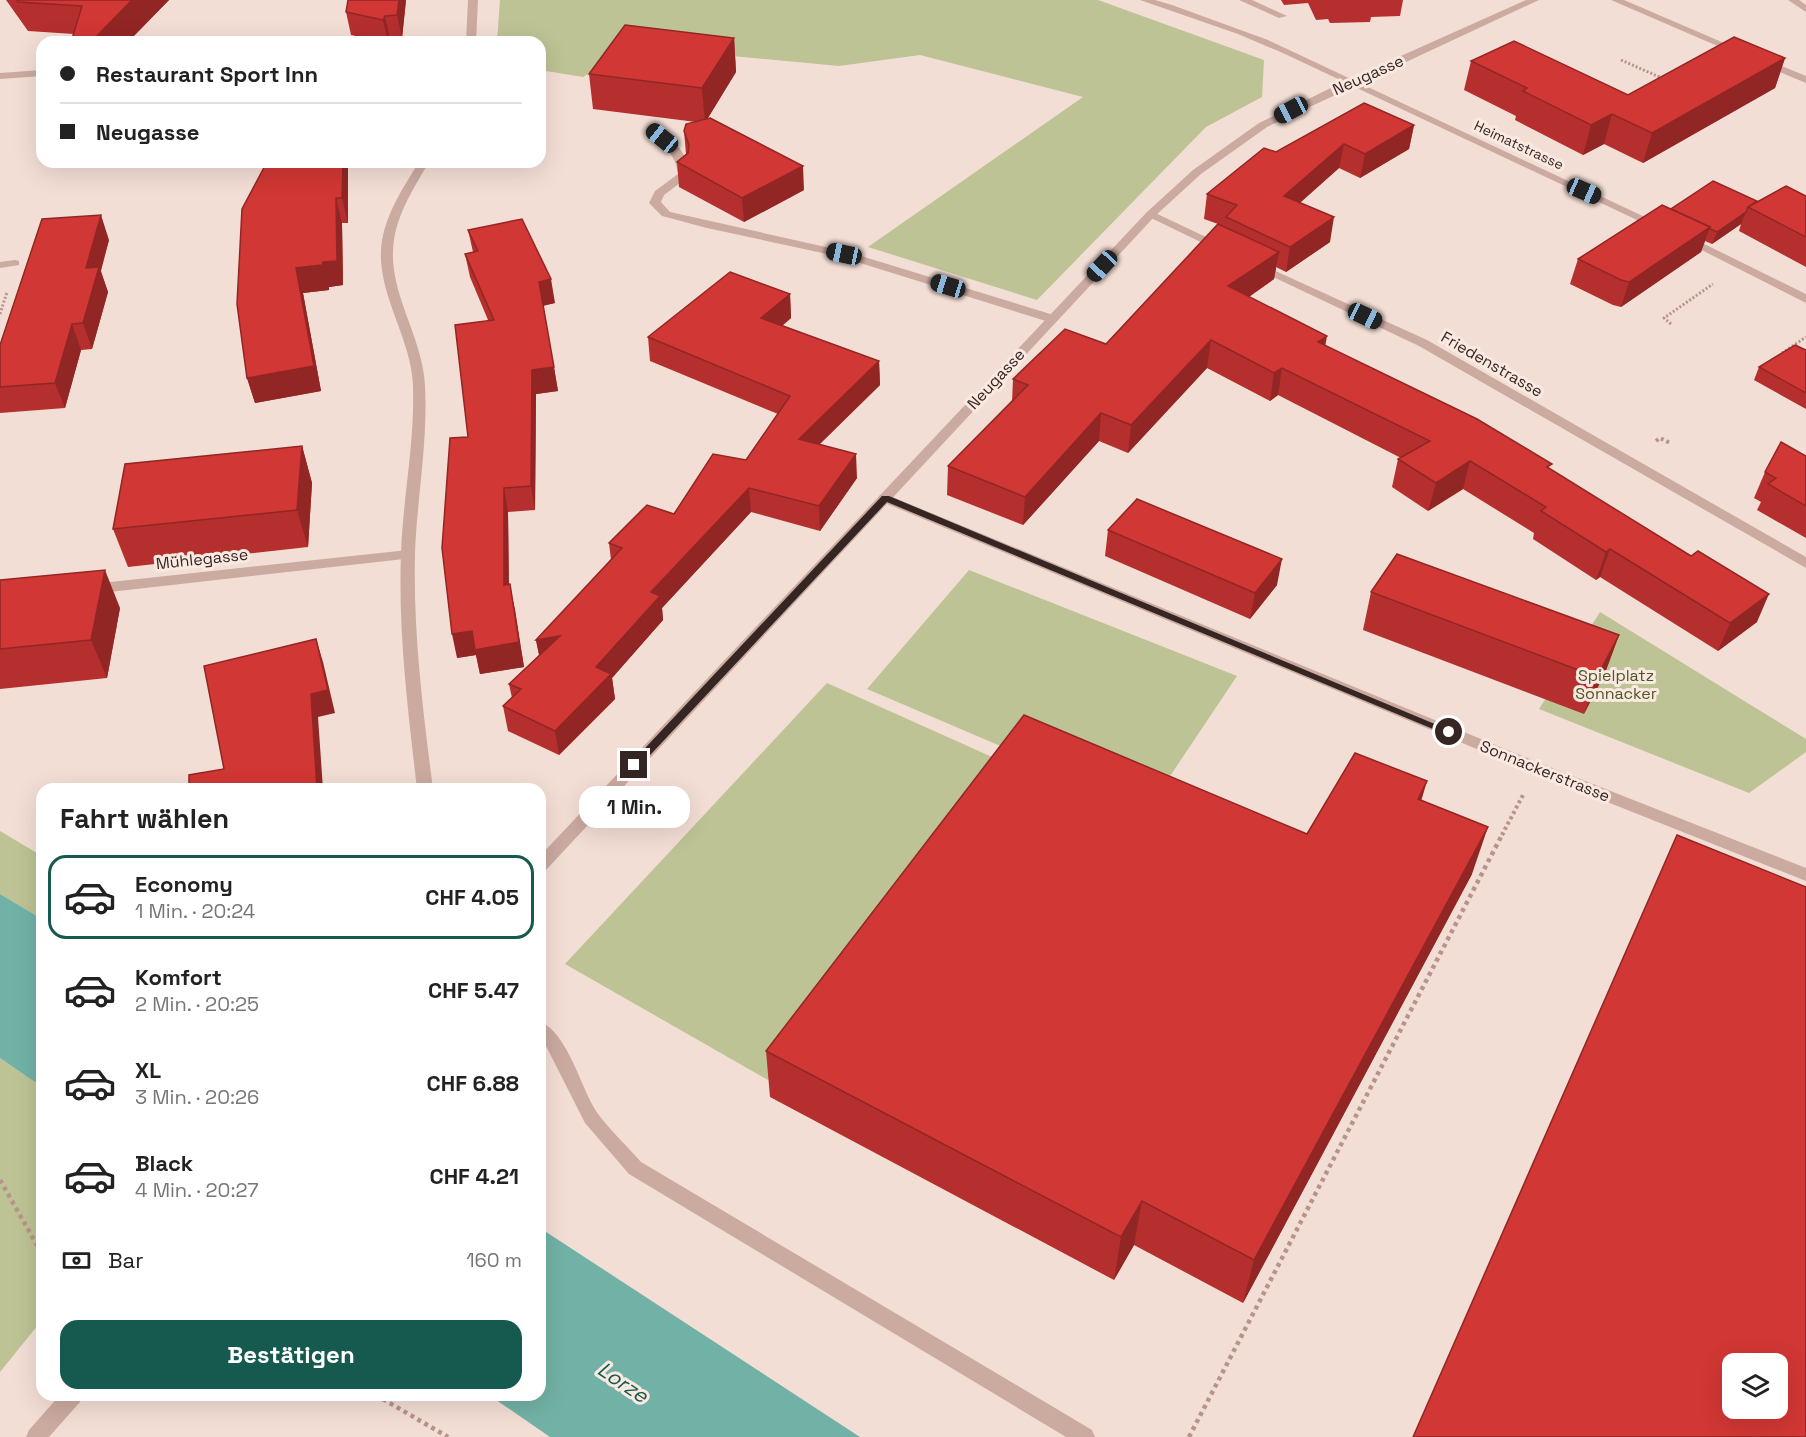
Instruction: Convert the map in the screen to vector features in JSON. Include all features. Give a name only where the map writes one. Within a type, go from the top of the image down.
[{"type":"street","points":[[471,36],[473,0]]},
{"type":"street","name":"Heimatstrasse","points":[[1145,0],[1180,10],[1301,57],[1349,83],[1674,233],[1806,300]]},
{"type":"street","points":[[1244,0],[1282,16]]},
{"type":"street","name":"Neugasse","points":[[546,860],[1151,214],[1197,172],[1239,141],[1282,115],[1534,0]]},
{"type":"street","points":[[1616,0],[1806,80]]},
{"type":"street","points":[[1793,0],[1806,9]]},
{"type":"street","points":[[0,76],[36,73]]},
{"type":"street","points":[[652,130],[672,147],[684,162],[684,175],[659,193],[655,203],[666,214],[844,254],[1053,319]]},
{"type":"street","points":[[420,168],[406,192],[388,240],[388,276],[415,350],[419,385],[408,555],[412,684],[424,783]]},
{"type":"street","name":"Friedenstrasse","points":[[1151,214],[1423,344],[1806,563]]},
{"type":"street","points":[[0,264],[15,263]]},
{"type":"street","name":"Sonnackerstrasse","points":[[885,498],[1537,768],[1806,875]]},
{"type":"street","name":"Mühlegasse","points":[[83,590],[408,555]]},
{"type":"street","points":[[546,1035],[552,1041],[591,1118],[635,1168],[1085,1437]]},
{"type":"street","points":[[36,1437],[68,1401]]},
{"type":"path","points":[[1621,60],[1664,79]]},
{"type":"path","points":[[1671,324],[1664,318],[1690,300]]},
{"type":"path","points":[[1780,354],[1806,337]]},
{"type":"path","points":[[1189,1437],[1537,768]]},
{"type":"path","points":[[0,1179],[36,1243]]},
{"type":"path","points":[[386,1401],[448,1437]]},
{"type":"green space","points":[[500,0],[1098,0],[1264,60],[1262,97],[1206,127],[1037,300],[868,247],[1083,97],[920,55],[839,66],[636,47],[583,77],[546,71],[546,36],[497,36]]},
{"type":"green space","points":[[969,570],[1237,676],[1148,809],[867,689]]},
{"type":"green space","name":"Spielplatz Sonnacker","points":[[1600,612],[1806,739],[1806,752],[1749,793],[1539,709]]},
{"type":"green space","points":[[827,683],[1010,765],[768,1080],[565,964]]},
{"type":"green space","points":[[0,831],[36,852],[36,915],[0,894]]},
{"type":"green space","points":[[0,1058],[36,1083],[36,1327],[0,1372]]},
{"type":"water","points":[[0,894],[36,915],[36,1083],[0,1058]]},
{"type":"water","name":"Lorze","points":[[546,1232],[860,1437],[550,1437],[498,1401],[546,1401]]},
{"type":"building","points":[[17,0],[132,0],[97,36],[73,36],[82,6],[18,2]]},
{"type":"building","points":[[348,0],[399,0],[397,15],[385,16],[383,20],[346,12]]},
{"type":"building","points":[[625,25],[734,38],[702,88],[589,74]]},
{"type":"building","points":[[1734,37],[1785,58],[1652,133],[1612,114],[1591,125],[1523,91],[1527,88],[1471,61],[1514,41],[1628,95]]},
{"type":"building","points":[[1364,103],[1414,125],[1365,154],[1344,144],[1284,196],[1334,217],[1290,247],[1226,217],[1237,205],[1207,194],[1264,148],[1276,152]]},
{"type":"building","points":[[710,118],[803,166],[742,198],[677,162],[688,153],[689,145],[684,131],[686,124]]},
{"type":"building","points":[[264,168],[343,168],[342,198],[336,198],[337,261],[296,268],[314,366],[247,378],[237,304],[242,209]]},
{"type":"building","points":[[1713,181],[1757,201],[1748,207],[1746,212],[1717,232],[1671,209]]},
{"type":"building","points":[[1786,186],[1806,196],[1806,237],[1748,207]]},
{"type":"building","points":[[1662,205],[1710,227],[1629,282],[1578,259]]},
{"type":"building","points":[[101,215],[86,268],[99,267],[83,323],[72,324],[55,383],[0,387],[0,345],[42,219]]},
{"type":"building","points":[[522,219],[551,279],[539,282],[554,367],[532,370],[531,486],[504,488],[504,585],[510,584],[519,642],[475,650],[472,631],[452,634],[442,548],[450,438],[468,437],[455,325],[494,320],[465,254],[478,251],[468,230]]},
{"type":"building","points":[[1218,224],[1279,252],[1228,286],[1327,336],[1318,342],[1477,419],[1552,464],[1547,467],[1691,556],[1698,551],[1769,594],[1730,623],[1610,549],[1606,552],[1541,511],[1546,507],[1470,461],[1436,483],[1398,459],[1430,441],[1282,368],[1274,373],[1211,340],[1131,425],[1101,413],[1025,497],[948,466],[1028,385],[1013,379],[1065,329],[1106,344]]},
{"type":"building","points":[[730,272],[790,294],[761,318],[879,361],[799,439],[856,454],[819,506],[749,488],[651,592],[660,596],[596,667],[611,674],[555,731],[503,706],[521,689],[509,684],[560,636],[536,640],[622,548],[609,543],[647,505],[674,514],[713,454],[746,460],[790,396],[648,337]]},
{"type":"building","points":[[1795,345],[1806,350],[1806,393],[1759,367]]},
{"type":"building","points":[[1781,442],[1806,456],[1806,506],[1768,484],[1776,478],[1765,472]]},
{"type":"building","points":[[302,446],[297,510],[113,529],[125,464]]},
{"type":"building","points":[[1137,499],[1282,559],[1255,593],[1108,530]]},
{"type":"building","points":[[1397,554],[1619,635],[1597,677],[1371,592]]},
{"type":"building","points":[[105,570],[91,640],[0,649],[0,580]]},
{"type":"building","points":[[316,639],[328,690],[311,694],[317,783],[189,783],[189,775],[224,769],[204,666]]},
{"type":"building","points":[[1024,715],[1307,834],[1355,753],[1427,781],[1418,799],[1488,827],[1254,1260],[1142,1201],[1121,1237],[766,1051]]},
{"type":"building","points":[[1677,835],[1806,887],[1806,1437],[1413,1437]]},
{"type":"route","points":[[634,765],[885,498],[1449,732]]}]
